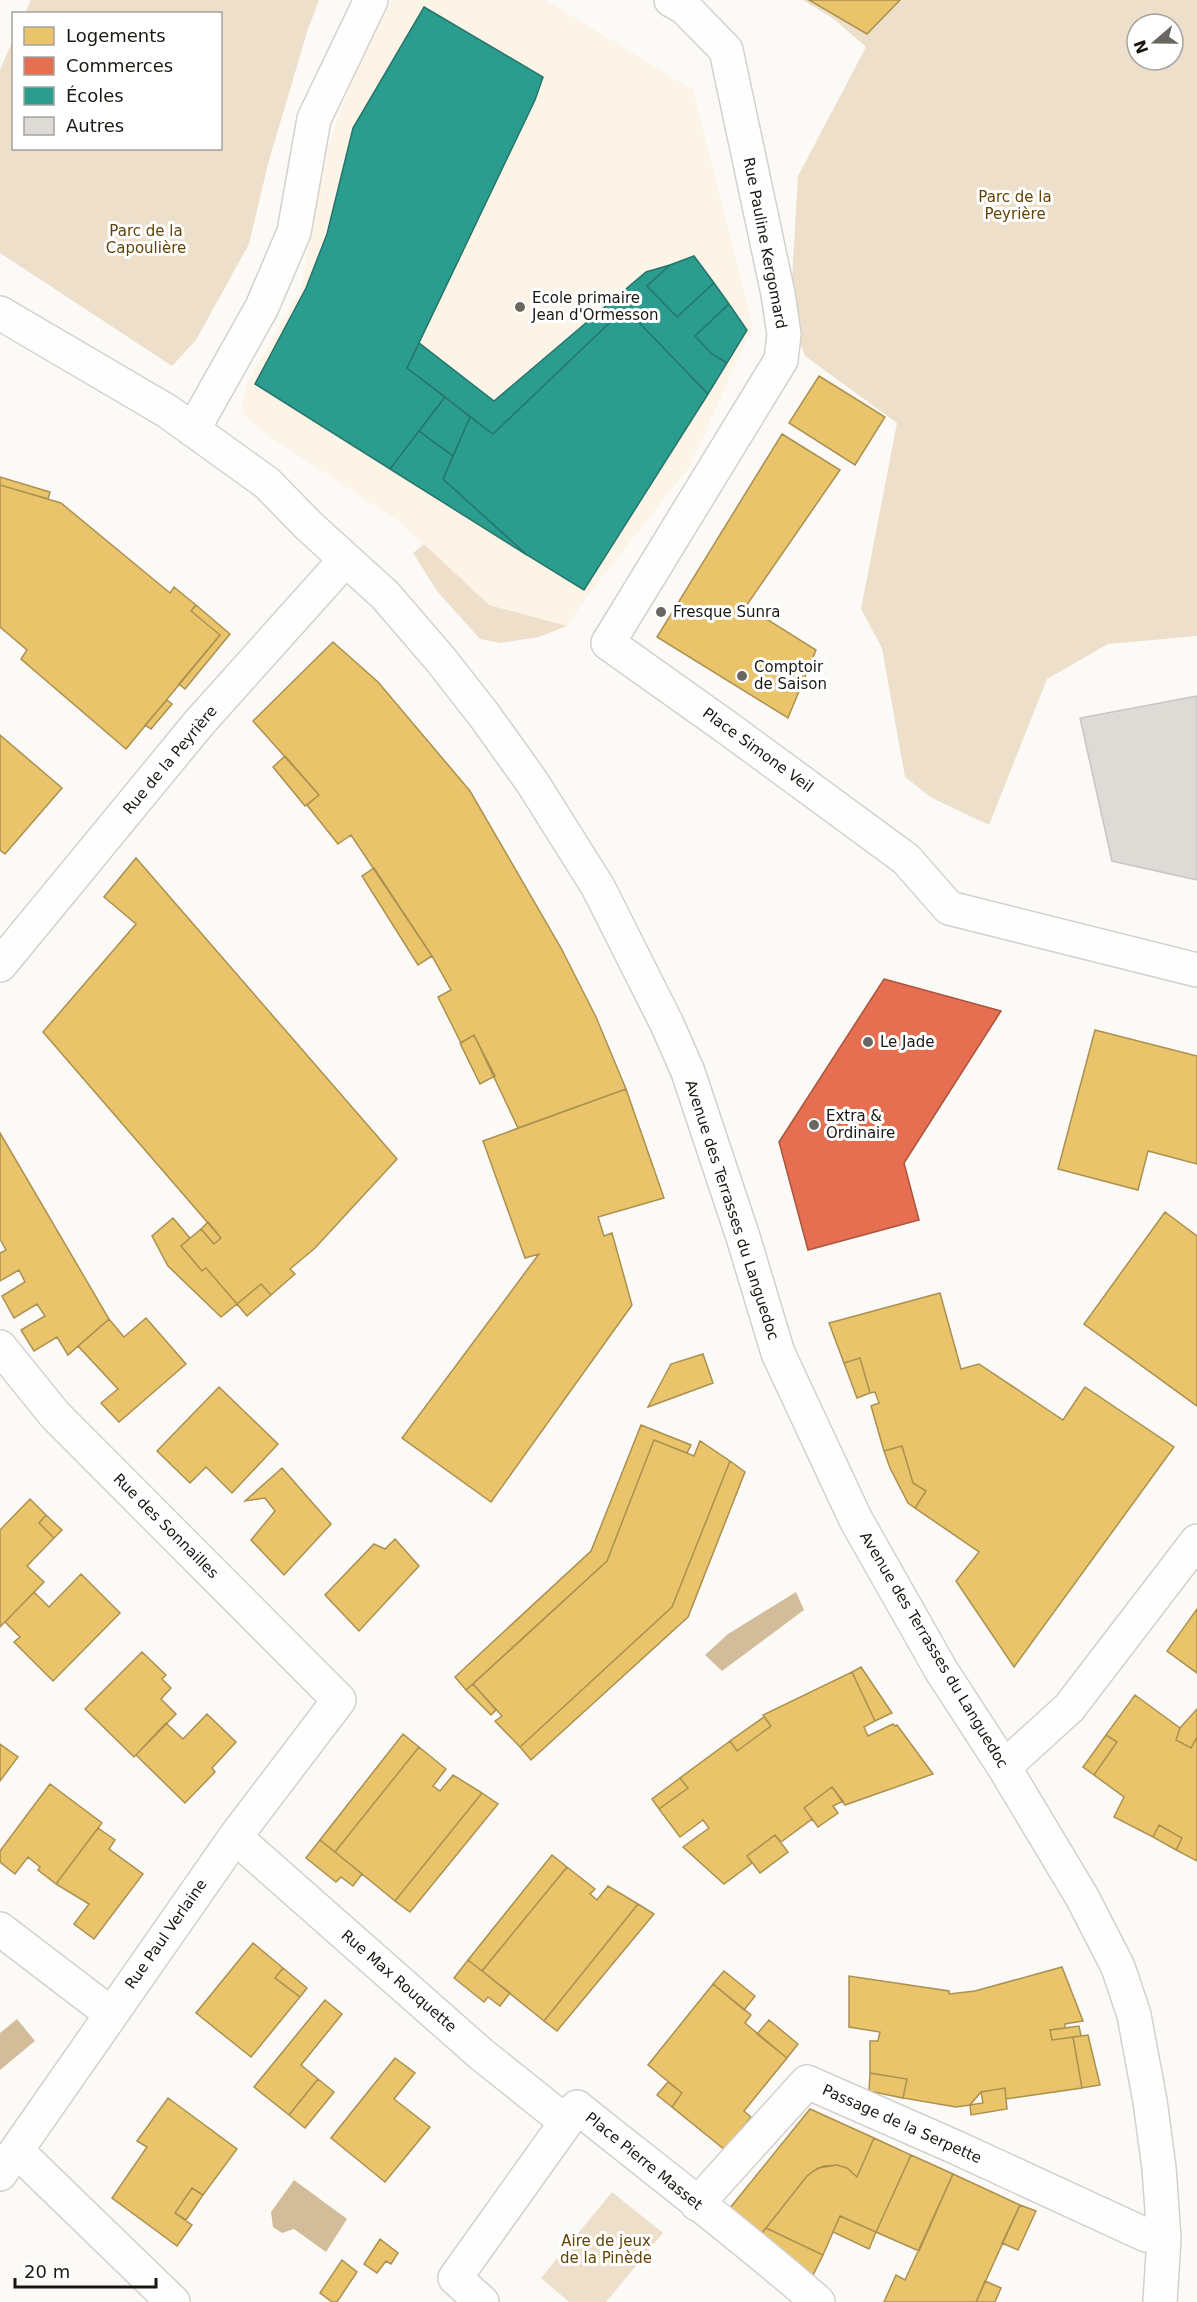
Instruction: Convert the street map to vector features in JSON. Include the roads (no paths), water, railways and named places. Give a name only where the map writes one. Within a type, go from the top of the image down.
[{"type":"street","points":[[193,430],[261,306],[294,232],[314,119],[371,0]]},
{"type":"street","name":"Rue Pauline Kergomard","points":[[608,643],[782,360],[784,334],[778,294],[726,50],[685,8],[671,0]]},
{"type":"street","name":"Avenue des Terrasses du Languedoc","points":[[0,313],[168,411],[267,483],[345,560],[385,595],[463,687],[532,782],[598,887],[667,1024],[688,1072],[740,1227],[778,1353],[856,1520],[941,1670],[1004,1767],[1082,1897],[1118,1967],[1134,2016],[1150,2102],[1159,2168],[1164,2238],[1160,2302]]},
{"type":"street","name":"Rue de la Peyrière","points":[[0,964],[200,723],[345,560]]},
{"type":"street","name":"Place Simone Veil","points":[[608,643],[906,859],[949,908],[1197,970]]},
{"type":"street","name":"Rue des Sonnailles","points":[[0,1347],[55,1415],[339,1700]]},
{"type":"street","points":[[1004,1767],[1069,1708],[1197,1541]]},
{"type":"street","name":"Rue Paul Verlaine","points":[[8,2162],[235,1837],[339,1700]]},
{"type":"street","name":"Rue Max Rouquette","points":[[235,1837],[481,2054],[566,2122]]},
{"type":"street","points":[[0,1929],[110,2013]]},
{"type":"street","name":"Passage de la Serpette","points":[[697,2204],[807,2082],[956,2147],[1146,2235]]},
{"type":"street","name":"Place Pierre Masset","points":[[482,2302],[455,2278],[578,2107],[697,2204],[758,2250],[818,2302]]},
{"type":"street","points":[[8,2162],[173,2302]]},
{"type":"place","name":"Ecole primaire Jean d'Ormesson","points":[[520,307]]},
{"type":"place","name":"Fresque Sunra","points":[[661,612]]},
{"type":"place","name":"Comptoir de Saison","points":[[742,676]]},
{"type":"place","name":"Le Jade","points":[[868,1042]]},
{"type":"place","name":"Extra & Ordinaire","points":[[814,1125]]},
{"type":"park label","name":"Parc de la Peyrière","points":[[1015,206]]},
{"type":"park label","name":"Parc de la Capoulière","points":[[146,240]]},
{"type":"park label","name":"Aire de jeux de la Pinède","points":[[606,2250]]}]
